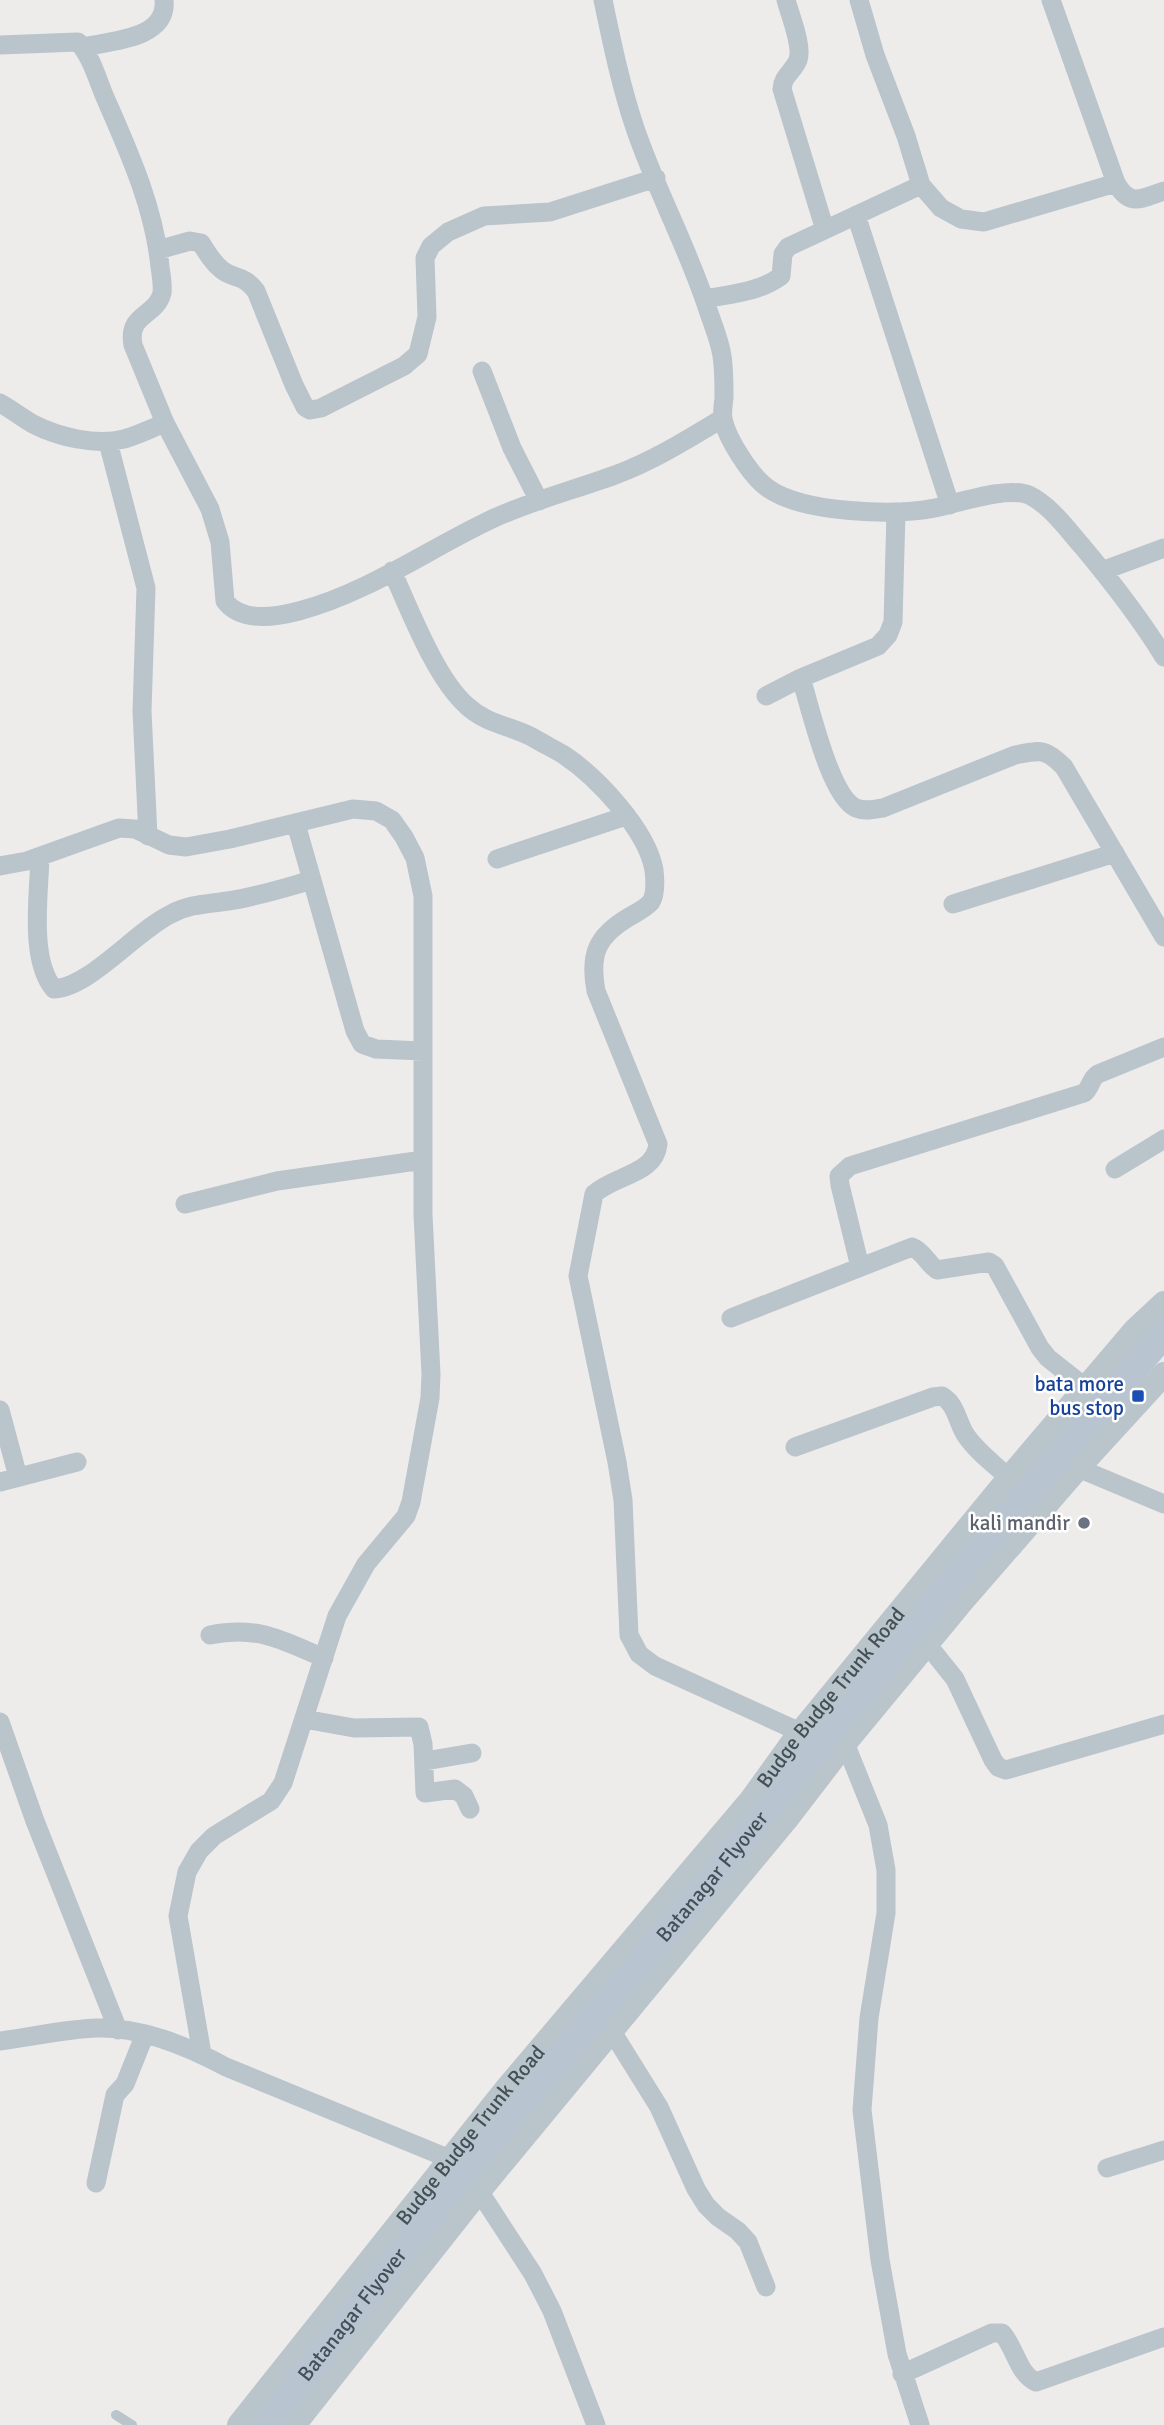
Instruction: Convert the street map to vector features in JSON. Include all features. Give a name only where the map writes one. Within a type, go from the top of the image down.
[{"type":"main road","name":"Batanagar Flyover","points":[[266,2425],[462,2174],[712,1878],[938,1598],[1164,1334]]},
{"type":"street","points":[[83,47],[144,33],[160,23],[165,10],[164,0]]},
{"type":"street","points":[[603,0],[635,129],[705,299],[722,356],[723,418],[732,441],[752,472],[768,489],[787,498],[817,506],[869,512],[896,512],[950,505],[1008,493],[1027,495],[1050,510],[1102,570],[1149,632],[1164,657]]},
{"type":"street","points":[[786,0],[799,47],[799,58],[787,73],[782,89],[825,230]]},
{"type":"street","points":[[859,0],[920,185],[941,208],[961,219],[984,222],[1116,183]]},
{"type":"street","points":[[1051,0],[1116,183],[1122,193],[1135,200],[1164,191]]},
{"type":"street","points":[[0,46],[78,42],[83,47],[130,155],[150,215],[158,250],[162,293],[157,302],[134,325],[131,334],[133,345],[157,426],[210,509],[220,542],[225,601],[231,609],[243,614],[269,617],[298,611],[363,587],[492,519],[617,474],[657,456],[723,418]]},
{"type":"street","points":[[158,250],[190,241],[201,243],[210,258],[224,272],[247,280],[256,290],[294,385],[305,407],[310,410],[321,408],[404,366],[418,354],[427,317],[425,258],[431,246],[448,232],[484,216],[550,212],[656,178]]},
{"type":"street","points":[[705,299],[763,287],[773,282],[781,276],[783,254],[788,247],[920,185]]},
{"type":"street","points":[[856,215],[950,505]]},
{"type":"street","points":[[482,371],[512,448],[539,501]]},
{"type":"street","points":[[0,403],[33,424],[72,437],[117,440],[157,426]]},
{"type":"street","points":[[117,440],[146,589],[142,711],[148,836]]},
{"type":"street","points":[[766,696],[801,678],[878,646],[888,635],[893,622],[896,512]]},
{"type":"street","points":[[1102,570],[1164,548]]},
{"type":"street","points":[[392,571],[443,678],[463,703],[478,716],[528,736],[564,755],[590,776],[626,816],[647,848],[654,870],[655,891],[651,902],[615,925],[600,941],[594,955],[593,974],[596,991],[658,1144],[657,1154],[650,1164],[602,1186],[594,1194],[578,1276],[621,1488],[629,1635],[639,1654],[655,1666],[799,1736]]},
{"type":"street","points":[[801,678],[831,777],[842,797],[853,807],[865,811],[883,808],[1016,755],[1037,751],[1051,754],[1065,767],[1164,936]]},
{"type":"street","points":[[0,866],[40,857],[119,828],[135,829],[169,845],[186,847],[353,809],[376,811],[392,820],[415,858],[423,896],[423,1215],[431,1374],[430,1398],[411,1502],[406,1516],[378,1548],[354,1583],[337,1616],[283,1783],[261,1808],[214,1836],[199,1851],[187,1872],[178,1916],[202,2054]]},
{"type":"street","points":[[497,859],[626,816]]},
{"type":"street","points":[[296,824],[355,1031],[362,1044],[376,1049],[423,1051]]},
{"type":"street","points":[[953,904],[1115,853]]},
{"type":"street","points":[[40,857],[38,934],[41,965],[54,989],[82,980],[144,930],[171,914],[195,904],[273,892],[312,880]]},
{"type":"street","points":[[860,1267],[840,1185],[839,1176],[843,1170],[1084,1093],[1098,1074],[1164,1047]]},
{"type":"street","points":[[1115,1169],[1164,1139]]},
{"type":"street","points":[[185,1204],[277,1181],[423,1160]]},
{"type":"street","points":[[731,1318],[912,1247],[920,1250],[937,1270],[989,1262],[995,1266],[1040,1348],[1048,1358],[1086,1388]]},
{"type":"street","name":"Budge Budge Trunk Road","points":[[239,2425],[516,2078],[751,1800],[799,1736],[1009,1478],[1135,1330],[1164,1303]]},
{"type":"street","name":"Budge Budge Trunk Road","points":[[294,2425],[478,2191],[789,1816],[845,1743],[1077,1468],[1150,1396],[1164,1374]]},
{"type":"street","points":[[795,1447],[942,1396],[952,1406],[972,1443],[1009,1478]]},
{"type":"street","points":[[0,1410],[9,1480],[77,1462]]},
{"type":"street","points":[[1077,1468],[1164,1504]]},
{"type":"street","points":[[210,1635],[232,1622],[269,1634],[324,1658]]},
{"type":"street","points":[[927,1644],[955,1679],[993,1760],[998,1767],[1006,1770],[1164,1724]]},
{"type":"street","points":[[304,1719],[354,1728],[419,1727],[425,1761],[425,1793],[455,1789],[464,1797],[470,1809]]},
{"type":"street","points":[[0,1722],[40,1833],[118,2030]]},
{"type":"street","points":[[845,1743],[878,1825],[886,1870],[886,1913],[869,2018],[862,2110],[880,2260],[902,2374],[920,2425]]},
{"type":"street","points":[[425,1761],[472,1753]]},
{"type":"street","points":[[0,2041],[97,2028],[145,2034],[202,2054],[226,2067],[450,2160],[478,2191],[533,2274],[552,2311],[596,2425]]},
{"type":"street","points":[[611,2030],[659,2107],[696,2189],[718,2217],[748,2242],[766,2287]]},
{"type":"street","points":[[96,2183],[115,2095],[129,2075],[145,2034]]},
{"type":"street","points":[[1107,2168],[1164,2150]]},
{"type":"street","points":[[902,2374],[992,2333],[1002,2333],[1025,2374],[1036,2382],[1164,2337]]},
{"type":"lane","points":[[116,2415],[132,2425]]},
{"type":"place","name":"bata more bus stop","points":[[1138,1396]]},
{"type":"place","name":"kali mandir","points":[[1084,1523]]}]
